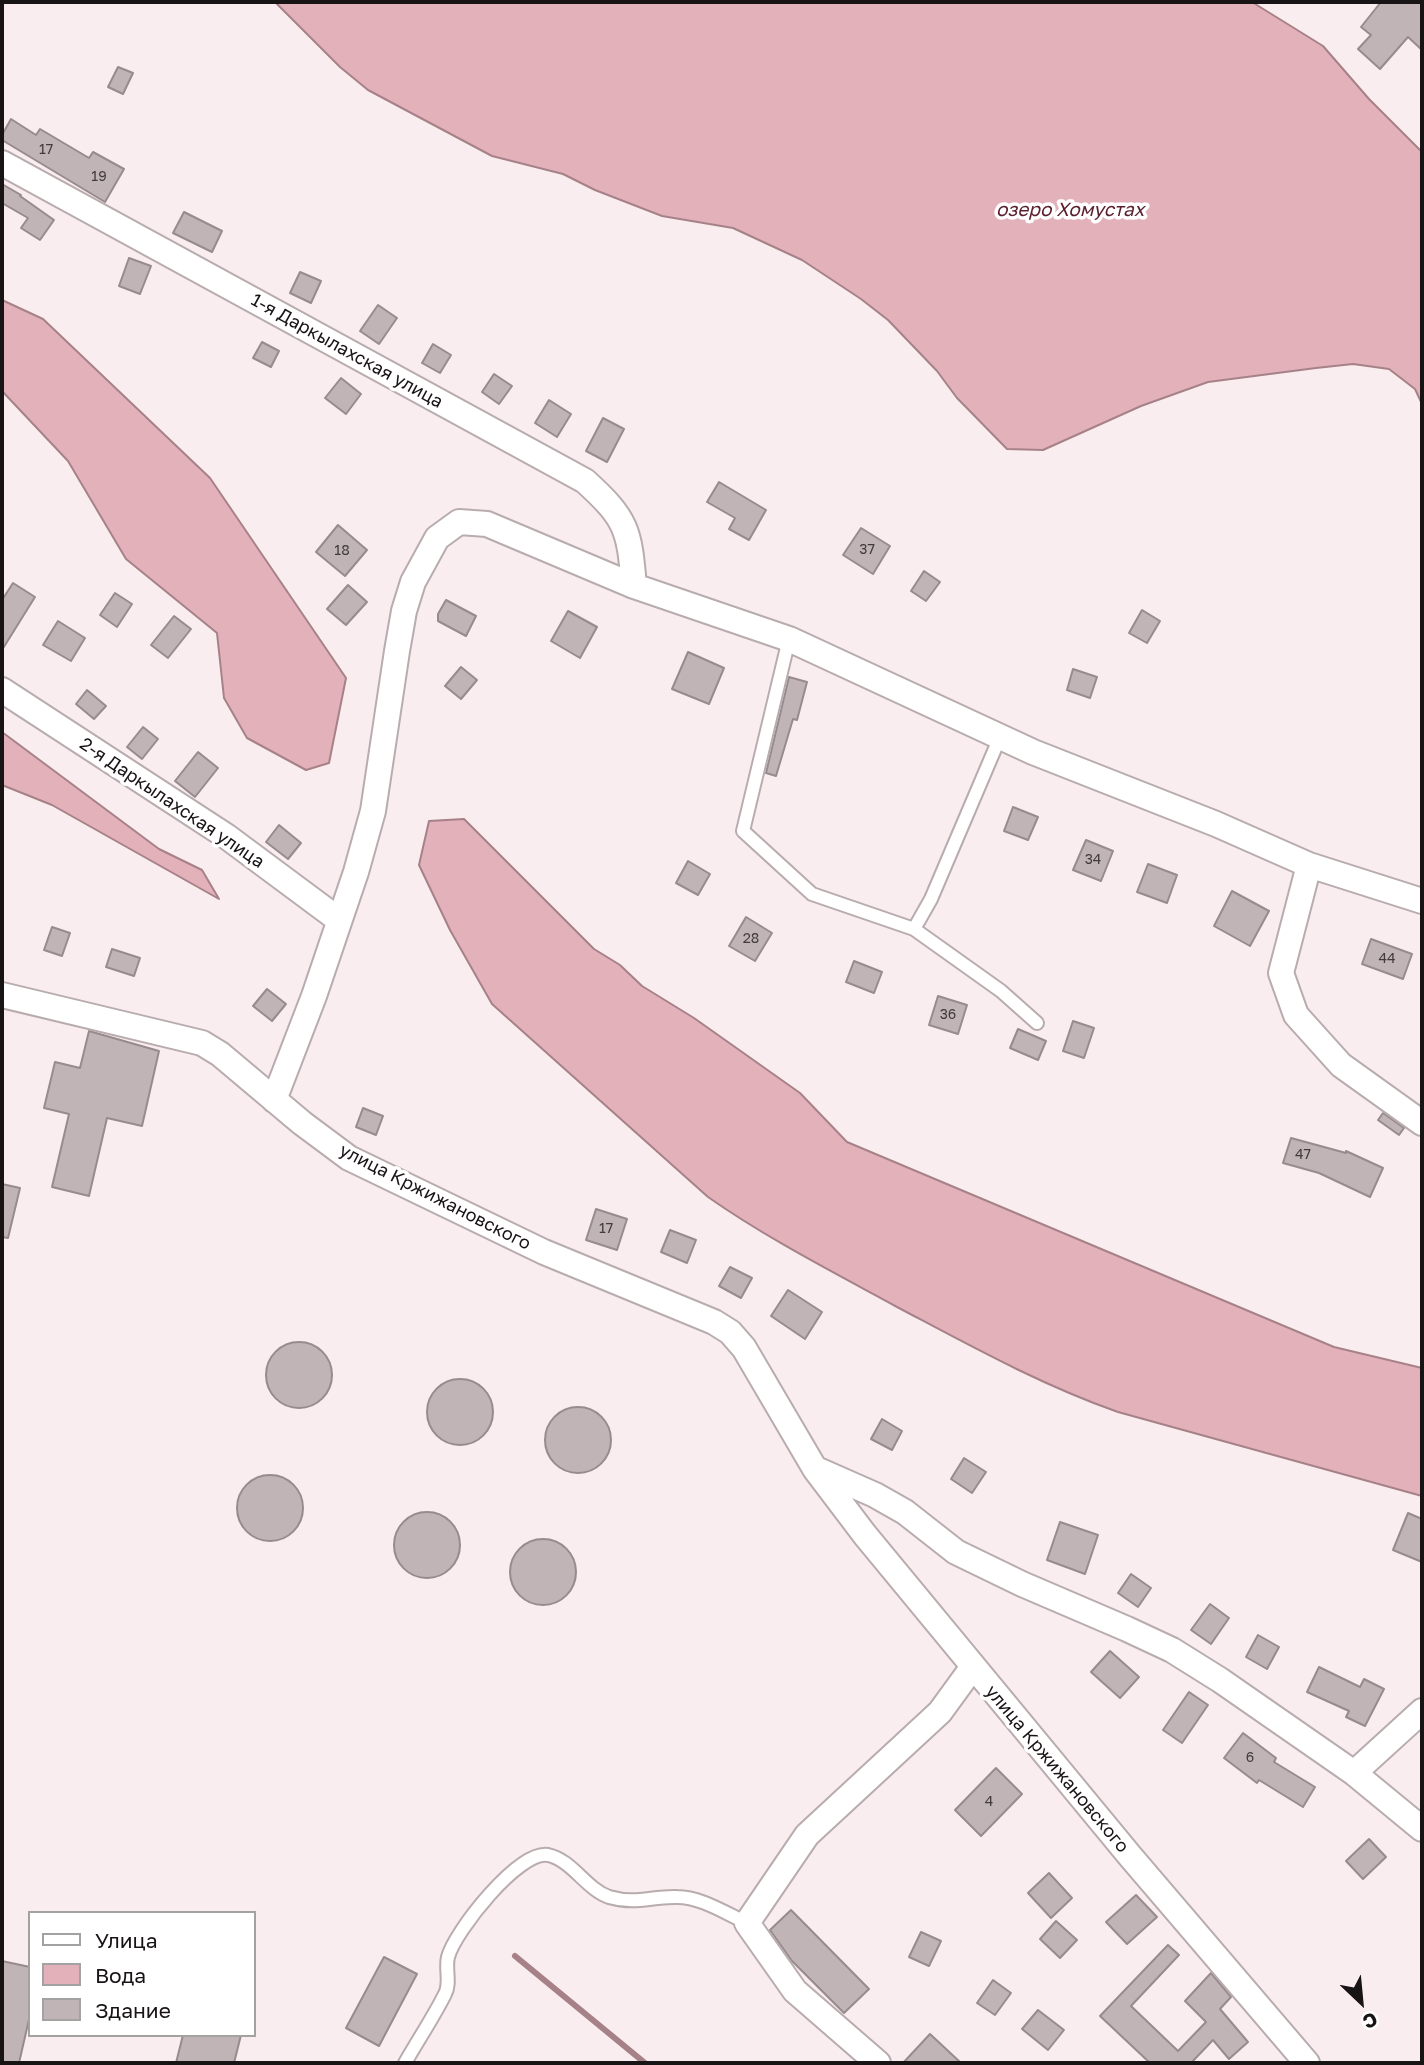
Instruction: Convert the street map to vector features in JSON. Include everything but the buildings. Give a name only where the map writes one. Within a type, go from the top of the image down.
[{"type":"street","name":"1-я Даркылахская улица","points":[[2,163],[585,481],[607,501],[624,527],[628,536],[634,586]]},
{"type":"street","points":[[274,1100],[314,996],[356,872],[373,811],[404,611],[413,582],[437,538],[460,522],[487,524],[634,586],[789,639],[1033,752],[1216,824],[1309,865],[1422,901]]},
{"type":"street","name":"2-я Даркылахская улица","points":[[2,690],[226,836],[339,920]]},
{"type":"street","points":[[1309,865],[1281,973],[1296,1015],[1341,1065],[1422,1123]]},
{"type":"street","name":"улица Кржижановского","points":[[2,995],[202,1043],[220,1054],[311,1130],[360,1163],[544,1252],[713,1322],[730,1332],[757,1367],[815,1469],[858,1527],[972,1668],[1307,2063]]},
{"type":"street","points":[[815,1469],[905,1511],[956,1552],[1172,1650],[1354,1773],[1422,1829]]},
{"type":"street","points":[[878,2063],[795,1991],[747,1923],[807,1835],[940,1712],[972,1668]]},
{"type":"street","points":[[1354,1773],[1422,1711]]},
{"type":"lane","points":[[789,639],[743,831],[812,894],[914,929],[1002,992],[1037,1023]]},
{"type":"lane","points":[[914,929],[931,900],[1000,737]]},
{"type":"lane","points":[[405,2063],[447,1991],[448,1958],[463,1927],[516,1868],[532,1857],[545,1854],[557,1858],[606,1896],[631,1902],[676,1896],[693,1899],[747,1923]]},
{"type":"water","name":"озеро Хомустах","points":[[275,2],[1252,2],[1323,46],[1369,99],[1422,152],[1422,404],[1415,389],[1389,369],[1353,364],[1316,368],[1208,382],[1141,406],[1043,450],[1007,449],[957,398],[937,371],[888,320],[802,260],[733,228],[662,216],[595,190],[563,174],[492,156],[368,90],[340,67]]},
{"type":"water","points":[[2,300],[43,319],[210,478],[346,678],[329,763],[306,770],[247,738],[224,698],[217,633],[126,559],[68,461],[2,391]]},
{"type":"water","points":[[2,732],[159,849],[202,870],[219,899],[52,805],[2,785]]},
{"type":"water","points":[[464,819],[594,949],[620,965],[642,986],[694,1018],[800,1093],[847,1142],[1334,1347],[1422,1368],[1422,1496],[1118,1412],[1061,1390],[978,1350],[825,1268],[708,1197],[492,1004],[450,930],[419,865],[429,821]]},
{"type":"waterway","points":[[515,1956],[645,2063]]}]
